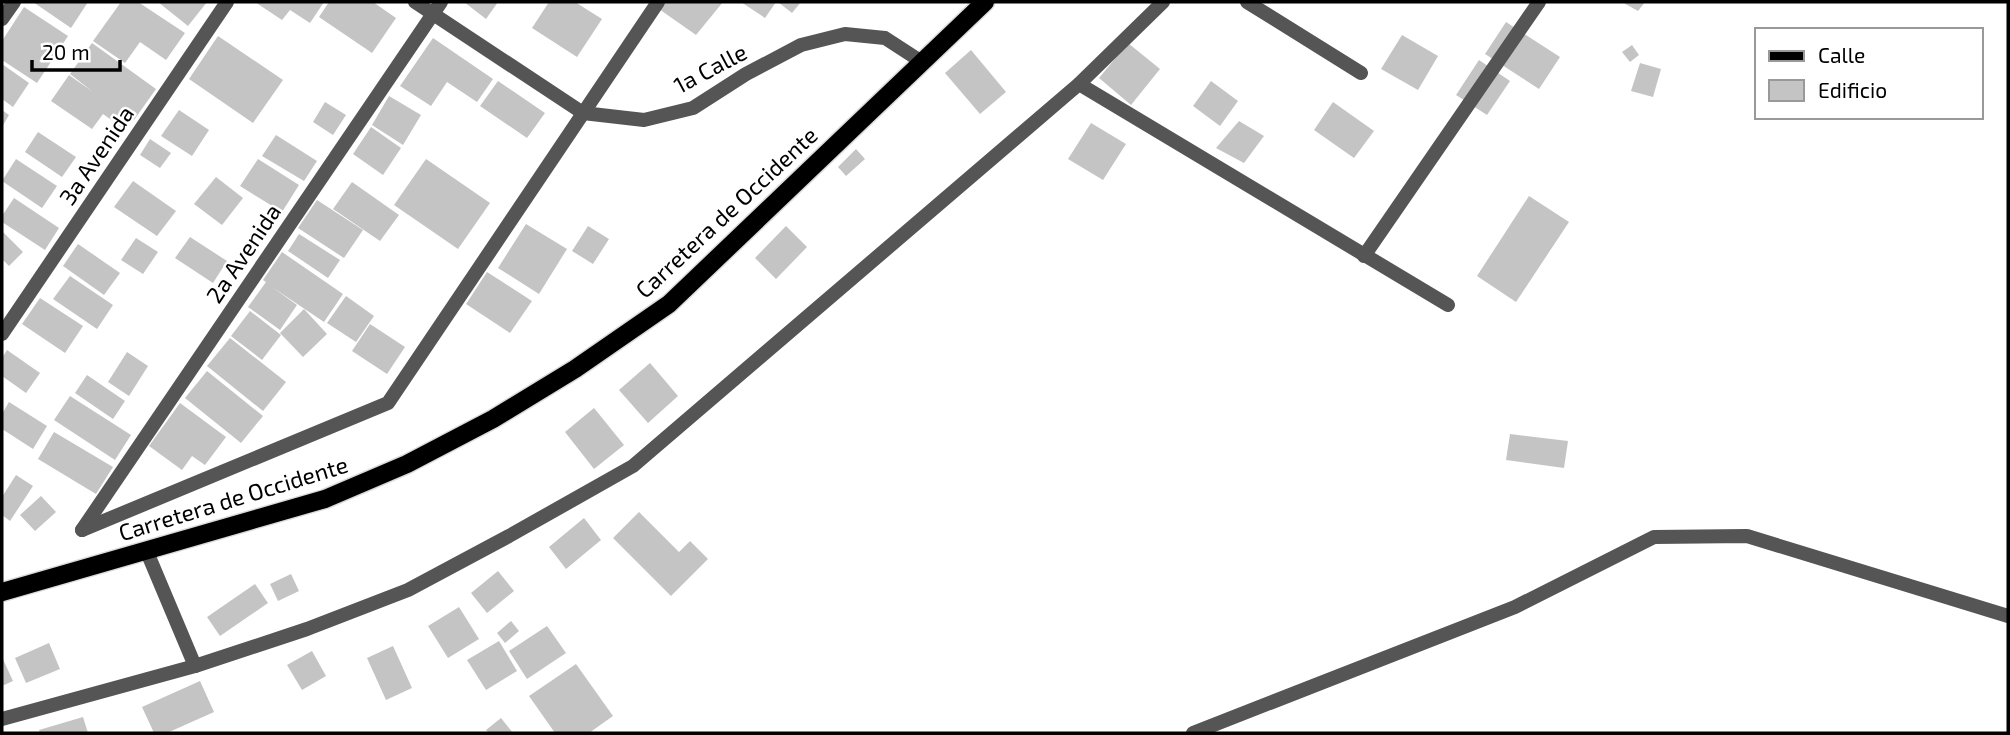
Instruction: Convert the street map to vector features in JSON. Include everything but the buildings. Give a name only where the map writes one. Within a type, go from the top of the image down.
[{"type":"main road","name":"Carretera de Occidente","points":[[2,592],[326,499],[407,464],[493,419],[575,369],[669,304],[985,2]]},
{"type":"street","points":[[2,19],[14,2]]},
{"type":"street","name":"3a Avenida","points":[[2,334],[227,2]]},
{"type":"street","name":"1a Calle","points":[[415,2],[437,8],[583,113],[644,120],[692,108],[801,45],[845,34],[885,38],[922,62]]},
{"type":"street","points":[[583,113],[658,2]]},
{"type":"street","points":[[2,719],[195,666],[307,629],[408,590],[633,466],[1079,84],[1163,2]]},
{"type":"street","points":[[1247,2],[1361,73]]},
{"type":"street","points":[[1364,256],[1539,2]]},
{"type":"street","name":"2a Avenida","points":[[437,8],[82,530],[388,403],[583,113]]},
{"type":"street","points":[[1079,84],[1448,305]]},
{"type":"street","points":[[1193,733],[1516,607],[1654,537],[1747,536],[2008,616]]},
{"type":"street","points":[[147,552],[195,666]]}]
